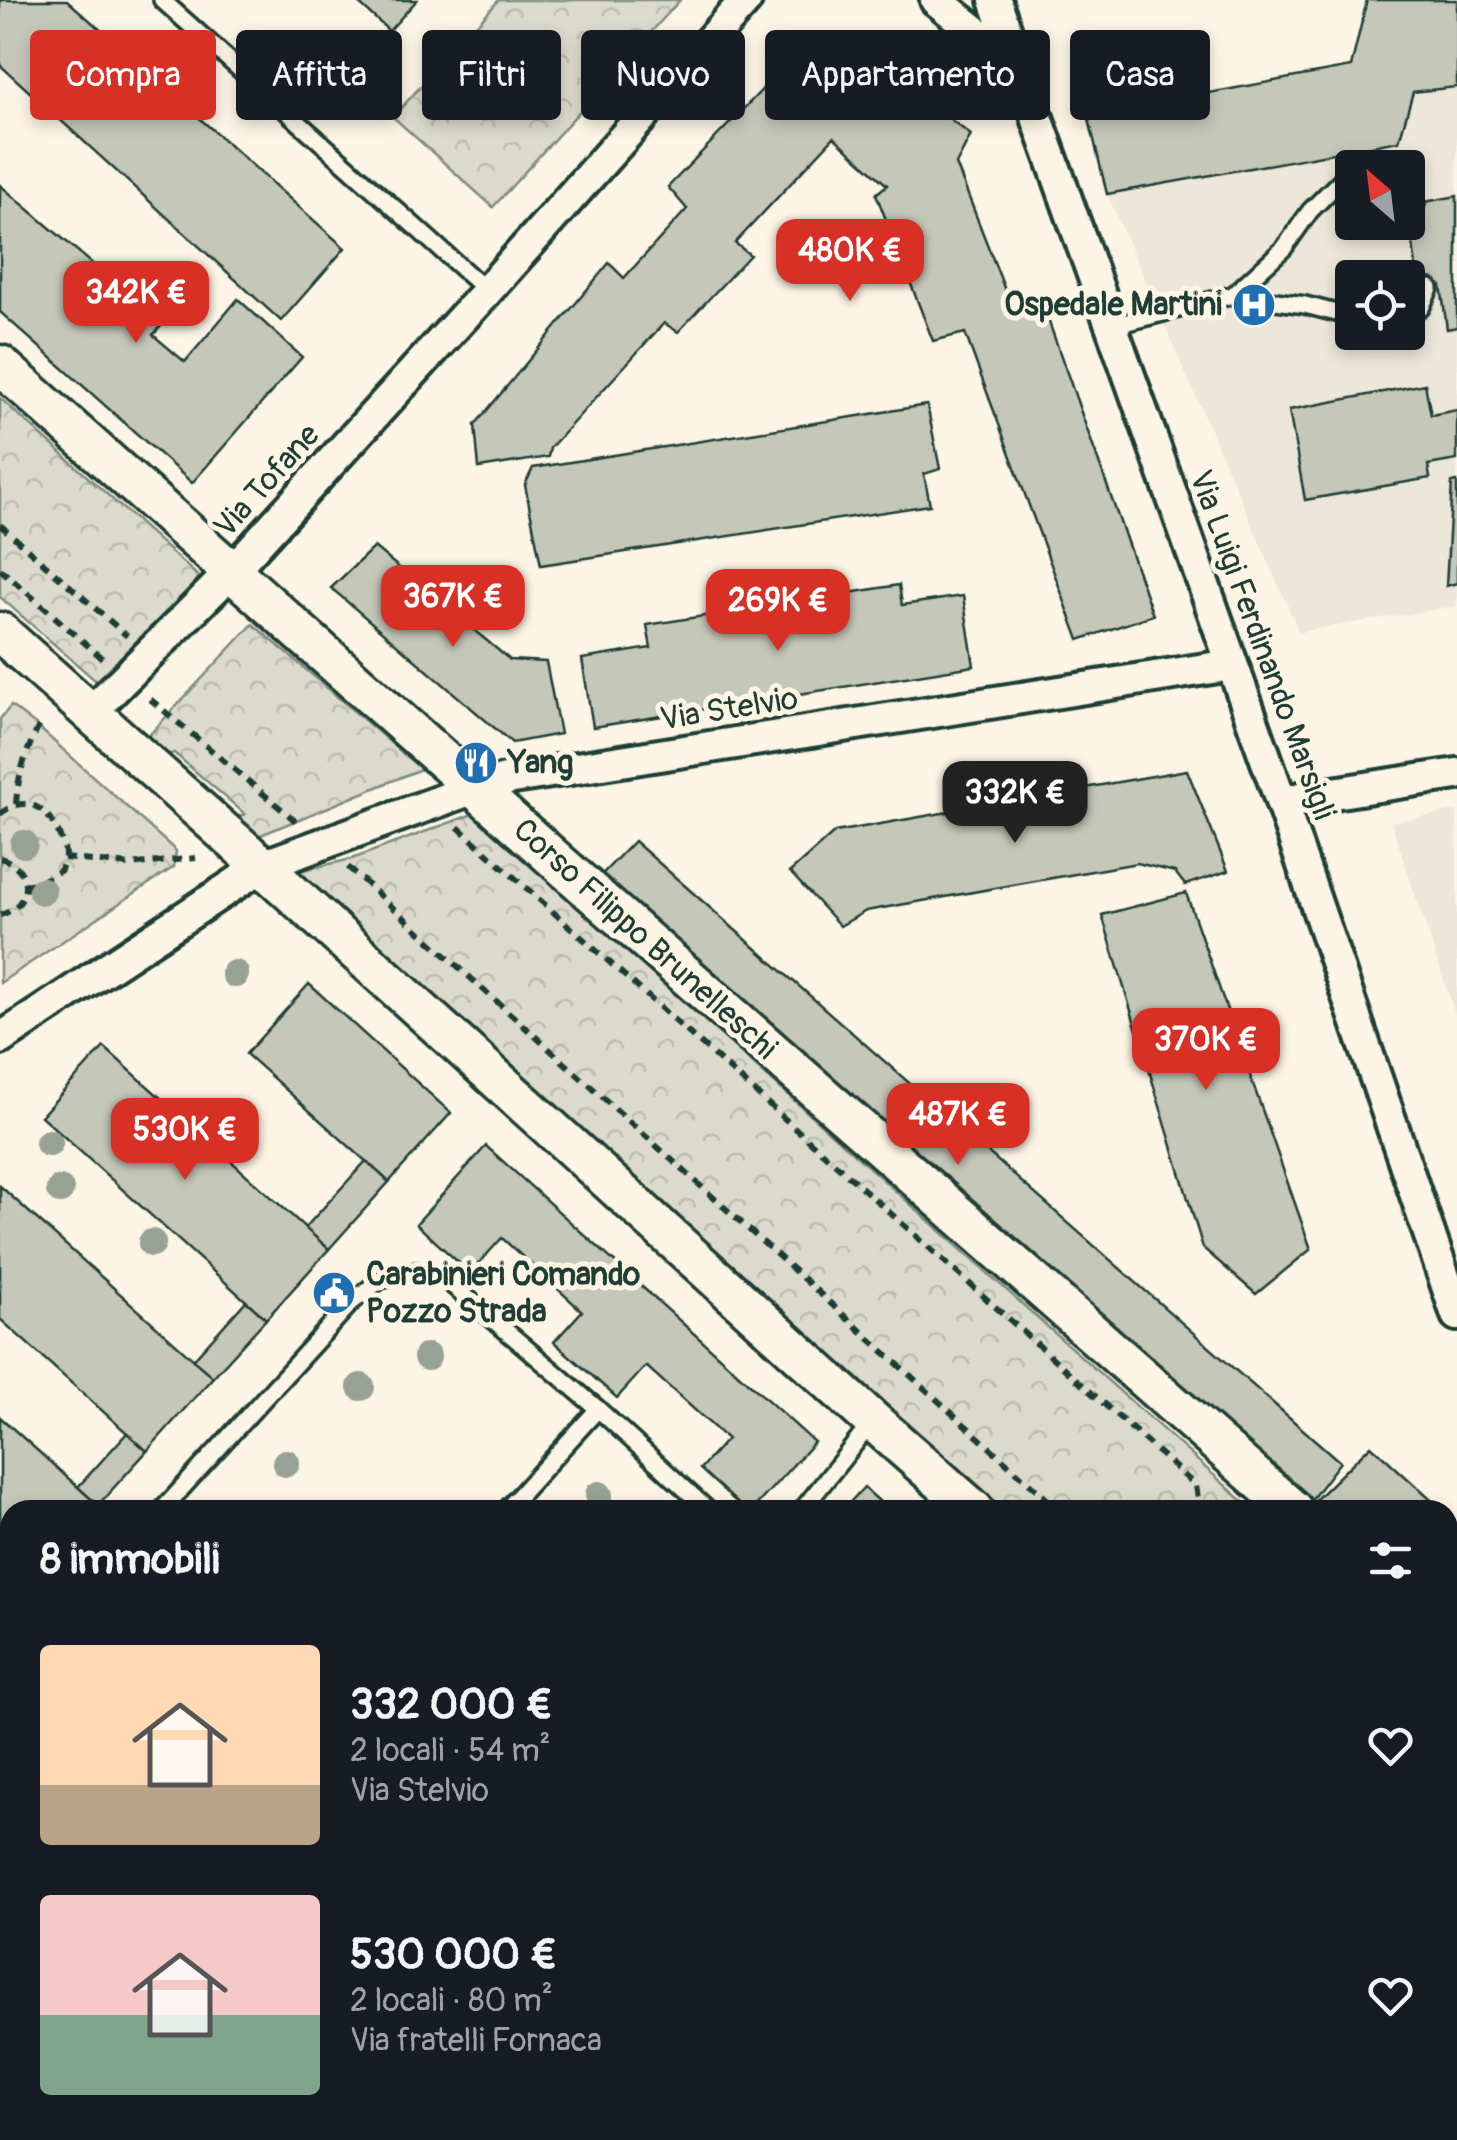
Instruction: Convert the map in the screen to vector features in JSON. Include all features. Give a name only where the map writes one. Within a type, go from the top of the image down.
[{"type":"street","name":"Via Tofane","points":[[91,712],[231,572],[746,0]]},
{"type":"street","points":[[936,0],[973,30]]},
{"type":"street","name":"Via Luigi Ferdinando Marsigli","points":[[995,0],[1005,30]]},
{"type":"street","name":"Via Luigi Ferdinando Marsigli","points":[[1038,120],[1281,802],[1457,1315]]},
{"type":"street","name":"Corso Filippo Brunelleschi","points":[[0,364],[1282,1500]]},
{"type":"street","points":[[0,632],[963,1500]]},
{"type":"street","name":"Via Stelvio","points":[[0,1040],[262,866],[475,788],[513,778],[1231,665]]},
{"type":"street","points":[[1281,802],[1457,774]]},
{"type":"lane","points":[[162,0],[487,291]]},
{"type":"lane","points":[[1234,296],[1284,248],[1335,186]]},
{"type":"lane","points":[[1425,300],[1430,288]]},
{"type":"lane","points":[[1112,326],[1234,296],[1335,312]]},
{"type":"lane","points":[[171,1500],[352,1302],[380,1280],[417,1271],[445,1279],[598,1409],[697,1500]]},
{"type":"lane","points":[[515,1500],[598,1409]]},
{"type":"lane","points":[[810,1500],[873,1421]]},
{"type":"path","points":[[0,525],[148,655]]},
{"type":"path","points":[[0,569],[322,844],[1048,1500]]},
{"type":"path","points":[[16,804],[18,781],[42,721]]},
{"type":"path","points":[[432,804],[1196,1486],[1198,1500]]},
{"type":"path","points":[[0,814],[11,805],[36,806],[48,815],[66,852],[61,870],[25,885]]},
{"type":"path","points":[[0,858],[19,869],[25,885],[20,903],[2,916]]},
{"type":"path","points":[[64,858],[129,865],[196,858]]},
{"type":"shaded area","name":"Ospedale Martini","points":[[1367,0],[1457,0],[1457,606],[1299,632],[1107,194],[1089,120],[1210,120],[1210,93],[1350,68]]},
{"type":"shaded area","points":[[1457,811],[1457,1020],[1391,822]]},
{"type":"green space","points":[[499,0],[680,0],[653,30],[581,30],[581,110],[493,207],[396,120],[402,120],[402,107],[422,85],[422,120],[561,120],[561,30],[472,30]]},
{"type":"green space","points":[[0,398],[199,577],[104,688],[0,597]]},
{"type":"green space","points":[[253,624],[421,769],[251,839],[227,821],[245,814],[174,753],[155,758],[140,745]]},
{"type":"green space","points":[[11,706],[176,851],[174,867],[0,983],[0,719]]},
{"type":"green space","points":[[473,814],[1242,1500],[991,1500],[294,872],[352,859]]},
{"type":"building","points":[[0,0],[67,0],[101,30],[30,30],[30,92],[0,65]]},
{"type":"building","points":[[355,0],[417,0],[388,30]]},
{"type":"building","name":"Ospedale Martini","points":[[1367,0],[1457,0],[1457,87],[1413,92],[1399,141],[1107,194],[1089,120],[1210,120],[1210,93],[1351,67]]},
{"type":"building","points":[[765,87],[765,120],[951,120],[971,135],[956,164],[1015,316],[1044,308],[1153,615],[1079,640],[965,333],[933,341],[876,194],[887,185],[834,137],[735,243],[750,255],[678,332],[664,323],[550,448],[548,457],[479,468],[475,425],[609,263],[624,278],[687,209],[668,187],[733,120],[745,120],[745,107]]},
{"type":"building","points":[[60,120],[202,120],[345,248],[281,321]]},
{"type":"building","points":[[0,185],[163,324],[153,335],[185,362],[238,299],[302,357],[192,483],[0,312]]},
{"type":"building","points":[[1457,196],[1457,327],[1447,329],[1441,286],[1425,289],[1425,260],[1415,260],[1413,240],[1425,240],[1425,202]]},
{"type":"building","points":[[1425,384],[1431,415],[1457,410],[1457,460],[1428,465],[1430,478],[1305,500],[1289,410]]},
{"type":"building","points":[[927,405],[940,469],[924,474],[930,505],[541,565],[525,485],[533,468]]},
{"type":"building","points":[[1457,482],[1457,583],[1446,586],[1452,483]]},
{"type":"building","points":[[374,547],[510,660],[546,662],[560,734],[512,743],[331,588]]},
{"type":"building","points":[[899,585],[902,605],[963,596],[974,666],[593,727],[582,659],[651,648],[647,625]]},
{"type":"building","points":[[1187,770],[1228,871],[1185,885],[1175,872],[1137,863],[866,911],[840,926],[790,872],[835,832]]},
{"type":"building","points":[[634,841],[1340,1462],[1311,1500],[1296,1500],[588,889]]},
{"type":"building","points":[[1186,893],[1311,1249],[1256,1294],[1203,1248],[1102,915]]},
{"type":"building","points":[[309,984],[451,1113],[389,1182],[246,1054]]},
{"type":"building","points":[[104,1047],[329,1249],[266,1319],[41,1116]]},
{"type":"building","points":[[486,1146],[814,1442],[761,1500],[734,1500],[700,1469],[727,1439],[646,1366],[617,1398],[554,1342],[582,1311],[502,1238],[470,1273],[416,1224]]},
{"type":"building","points":[[366,1161],[389,1182],[329,1249],[305,1228]]},
{"type":"building","points":[[0,1186],[213,1377],[147,1451],[0,1319]]},
{"type":"building","points":[[246,1301],[266,1319],[213,1377],[193,1360]]},
{"type":"building","points":[[0,1417],[92,1500],[0,1500]]},
{"type":"building","points":[[127,1433],[147,1451],[103,1500],[92,1500],[78,1487]]},
{"type":"building","points":[[1371,1445],[1431,1500],[1315,1500]]},
{"type":"building","points":[[864,1487],[878,1500],[852,1500]]},
{"type":"place","name":"Ospedale Martini","points":[[1254,305]]},
{"type":"place","name":"Yang","points":[[476,763]]},
{"type":"place","name":"Carabinieri Comando Pozzo Strada","points":[[334,1293]]}]
